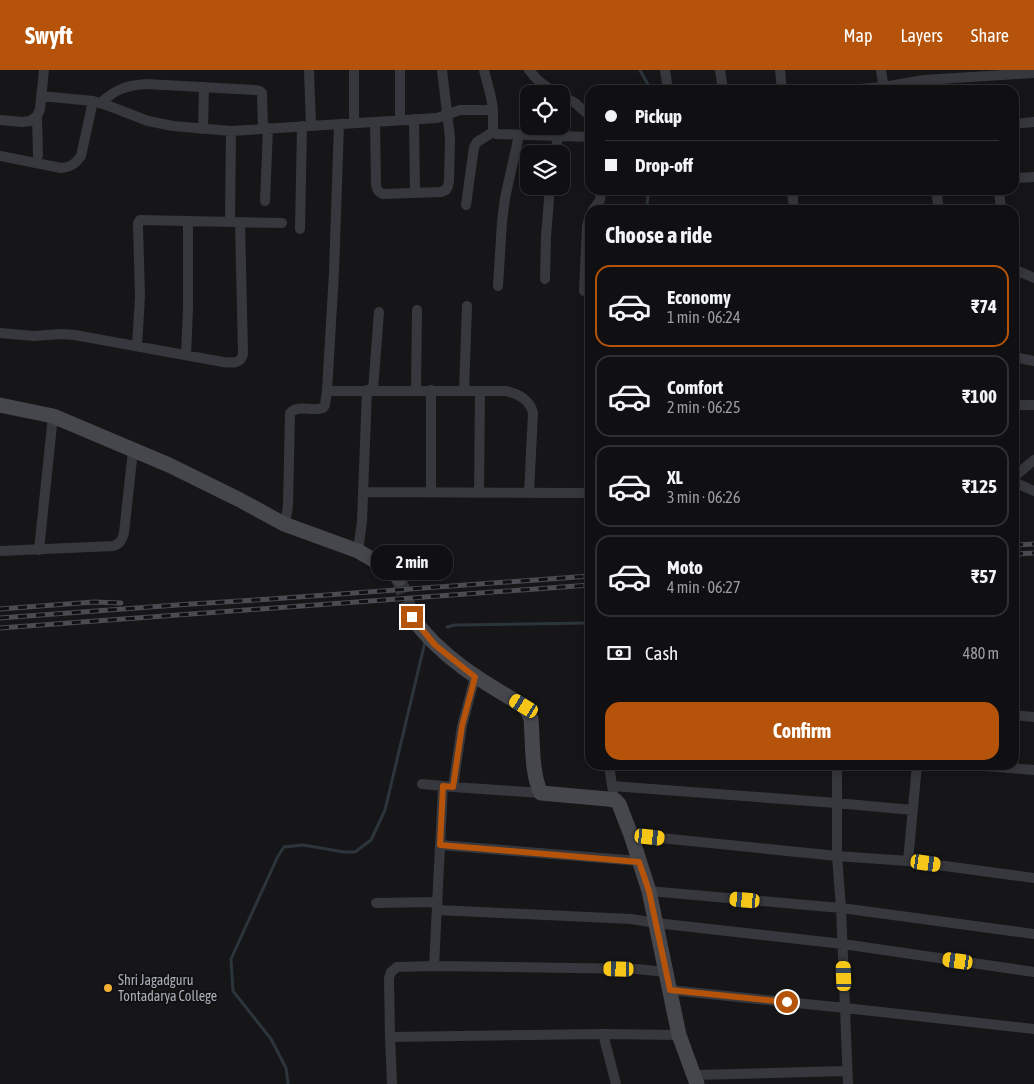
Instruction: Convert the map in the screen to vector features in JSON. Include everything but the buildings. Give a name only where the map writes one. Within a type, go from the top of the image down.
[{"type":"street","points":[[38,156],[37,116],[40,109],[44,70]]},
{"type":"street","points":[[300,229],[309,70]]},
{"type":"street","points":[[354,70],[354,123]]},
{"type":"street","points":[[400,70],[400,120]]},
{"type":"street","points":[[375,122],[376,189],[379,192],[383,194],[442,192],[446,190],[448,186],[450,138],[442,70]]},
{"type":"street","points":[[484,70],[490,91],[493,132]]},
{"type":"street","points":[[528,70],[543,85]]},
{"type":"street","points":[[665,70],[667,85]]},
{"type":"street","points":[[720,70],[722,85]]},
{"type":"street","points":[[780,70],[782,85]]},
{"type":"street","points":[[881,70],[884,85]]},
{"type":"street","points":[[899,85],[924,80],[1034,74]]},
{"type":"street","points":[[0,156],[61,168],[76,164],[81,156],[96,102],[114,91],[132,85],[146,84],[260,91],[263,98],[265,129],[265,201]]},
{"type":"street","points":[[203,129],[204,87]]},
{"type":"street","points":[[41,96],[96,102],[148,120],[173,126],[230,131],[438,118],[460,110],[492,110]]},
{"type":"street","points":[[570,101],[585,112]]},
{"type":"street","points":[[0,120],[22,122],[37,116]]},
{"type":"street","points":[[414,119],[415,193]]},
{"type":"street","points":[[1019,124],[1034,122]]},
{"type":"street","points":[[284,524],[288,504],[290,413],[293,409],[297,408],[315,410],[323,408],[327,391],[334,272],[339,124]]},
{"type":"street","points":[[0,333],[34,336],[61,334],[234,363],[238,362],[243,354],[230,131]]},
{"type":"street","points":[[493,132],[497,134],[585,137]]},
{"type":"street","points":[[466,205],[474,146],[493,132]]},
{"type":"street","points":[[498,286],[505,198],[520,135]]},
{"type":"street","points":[[556,145],[558,136]]},
{"type":"street","points":[[1019,178],[1034,177]]},
{"type":"street","points":[[545,279],[549,195]]},
{"type":"street","points":[[137,346],[140,296],[138,223],[140,220],[282,223]]},
{"type":"street","points":[[186,355],[188,221]]},
{"type":"street","points":[[584,291],[585,269]]},
{"type":"street","points":[[1019,272],[1034,278]]},
{"type":"street","points":[[464,391],[466,306]]},
{"type":"street","points":[[416,390],[417,310]]},
{"type":"street","points":[[358,551],[362,521],[370,390],[379,312]]},
{"type":"street","points":[[1019,358],[1034,361]]},
{"type":"street","points":[[327,391],[431,390],[511,392],[518,394],[529,402],[532,407],[529,493]]},
{"type":"street","points":[[431,390],[431,492]]},
{"type":"street","points":[[479,492],[480,391]]},
{"type":"street","points":[[0,405],[52,416],[169,465],[284,524],[358,551],[382,565],[400,579]]},
{"type":"street","points":[[1019,405],[1034,405]]},
{"type":"street","points":[[39,550],[52,416]]},
{"type":"street","points":[[0,551],[113,546],[119,544],[124,533],[133,450]]},
{"type":"street","points":[[1019,473],[1034,460]]},
{"type":"street","points":[[1019,484],[1034,491]]},
{"type":"street","points":[[363,492],[585,494]]},
{"type":"street","points":[[412,617],[435,645],[475,677],[524,706],[531,719],[535,776],[541,793]]},
{"type":"street","points":[[434,966],[440,845],[448,786],[475,677]]},
{"type":"street","points":[[1019,716],[1034,717]]},
{"type":"street","points":[[1019,769],[1034,770]]},
{"type":"street","points":[[610,770],[613,793],[632,835],[649,891],[679,1036],[696,1079],[848,1071]]},
{"type":"street","points":[[836,770],[837,856],[843,944],[848,1084]]},
{"type":"street","points":[[908,861],[917,770]]},
{"type":"street","points":[[422,784],[541,793],[613,793],[836,803],[913,810]]},
{"type":"street","points":[[632,835],[837,856],[908,861],[1034,878]]},
{"type":"street","points":[[440,845],[639,862]]},
{"type":"street","points":[[649,891],[841,908],[1034,934]]},
{"type":"street","points":[[376,903],[631,918],[656,923],[843,944],[1034,972]]},
{"type":"street","points":[[392,1084],[389,978],[391,972],[397,967],[637,969],[666,972]]},
{"type":"street","points":[[670,990],[1034,1029]]},
{"type":"street","points":[[390,1037],[603,1034],[679,1036]]},
{"type":"street","points":[[603,1034],[616,1084]]},
{"type":"waterway","points":[[640,70],[648,85]]},
{"type":"waterway","points":[[647,205],[648,195]]},
{"type":"waterway","points":[[447,627],[455,625],[585,623]]},
{"type":"waterway","points":[[288,1084],[286,1068],[271,1039],[233,991],[231,959],[278,856],[284,847],[303,845],[355,852],[371,840],[385,810],[425,642]]},
{"type":"tunnel","points":[[399,579],[412,617]]},
{"type":"railway","points":[[1019,545],[1034,544]]},
{"type":"railway","points":[[1019,554],[1034,553]]},
{"type":"railway","points":[[0,618],[585,576]]},
{"type":"railway","points":[[0,628],[585,585]]},
{"type":"railway","points":[[0,609],[94,602],[121,603]]},
{"type":"place","name":"Shri Jagadguru Tontadarya College","points":[[108,988]]},
{"type":"route","points":[[412,617],[435,645],[475,677],[462,726],[453,787],[443,786],[440,845],[639,862],[649,891],[670,990],[787,1002]]}]
